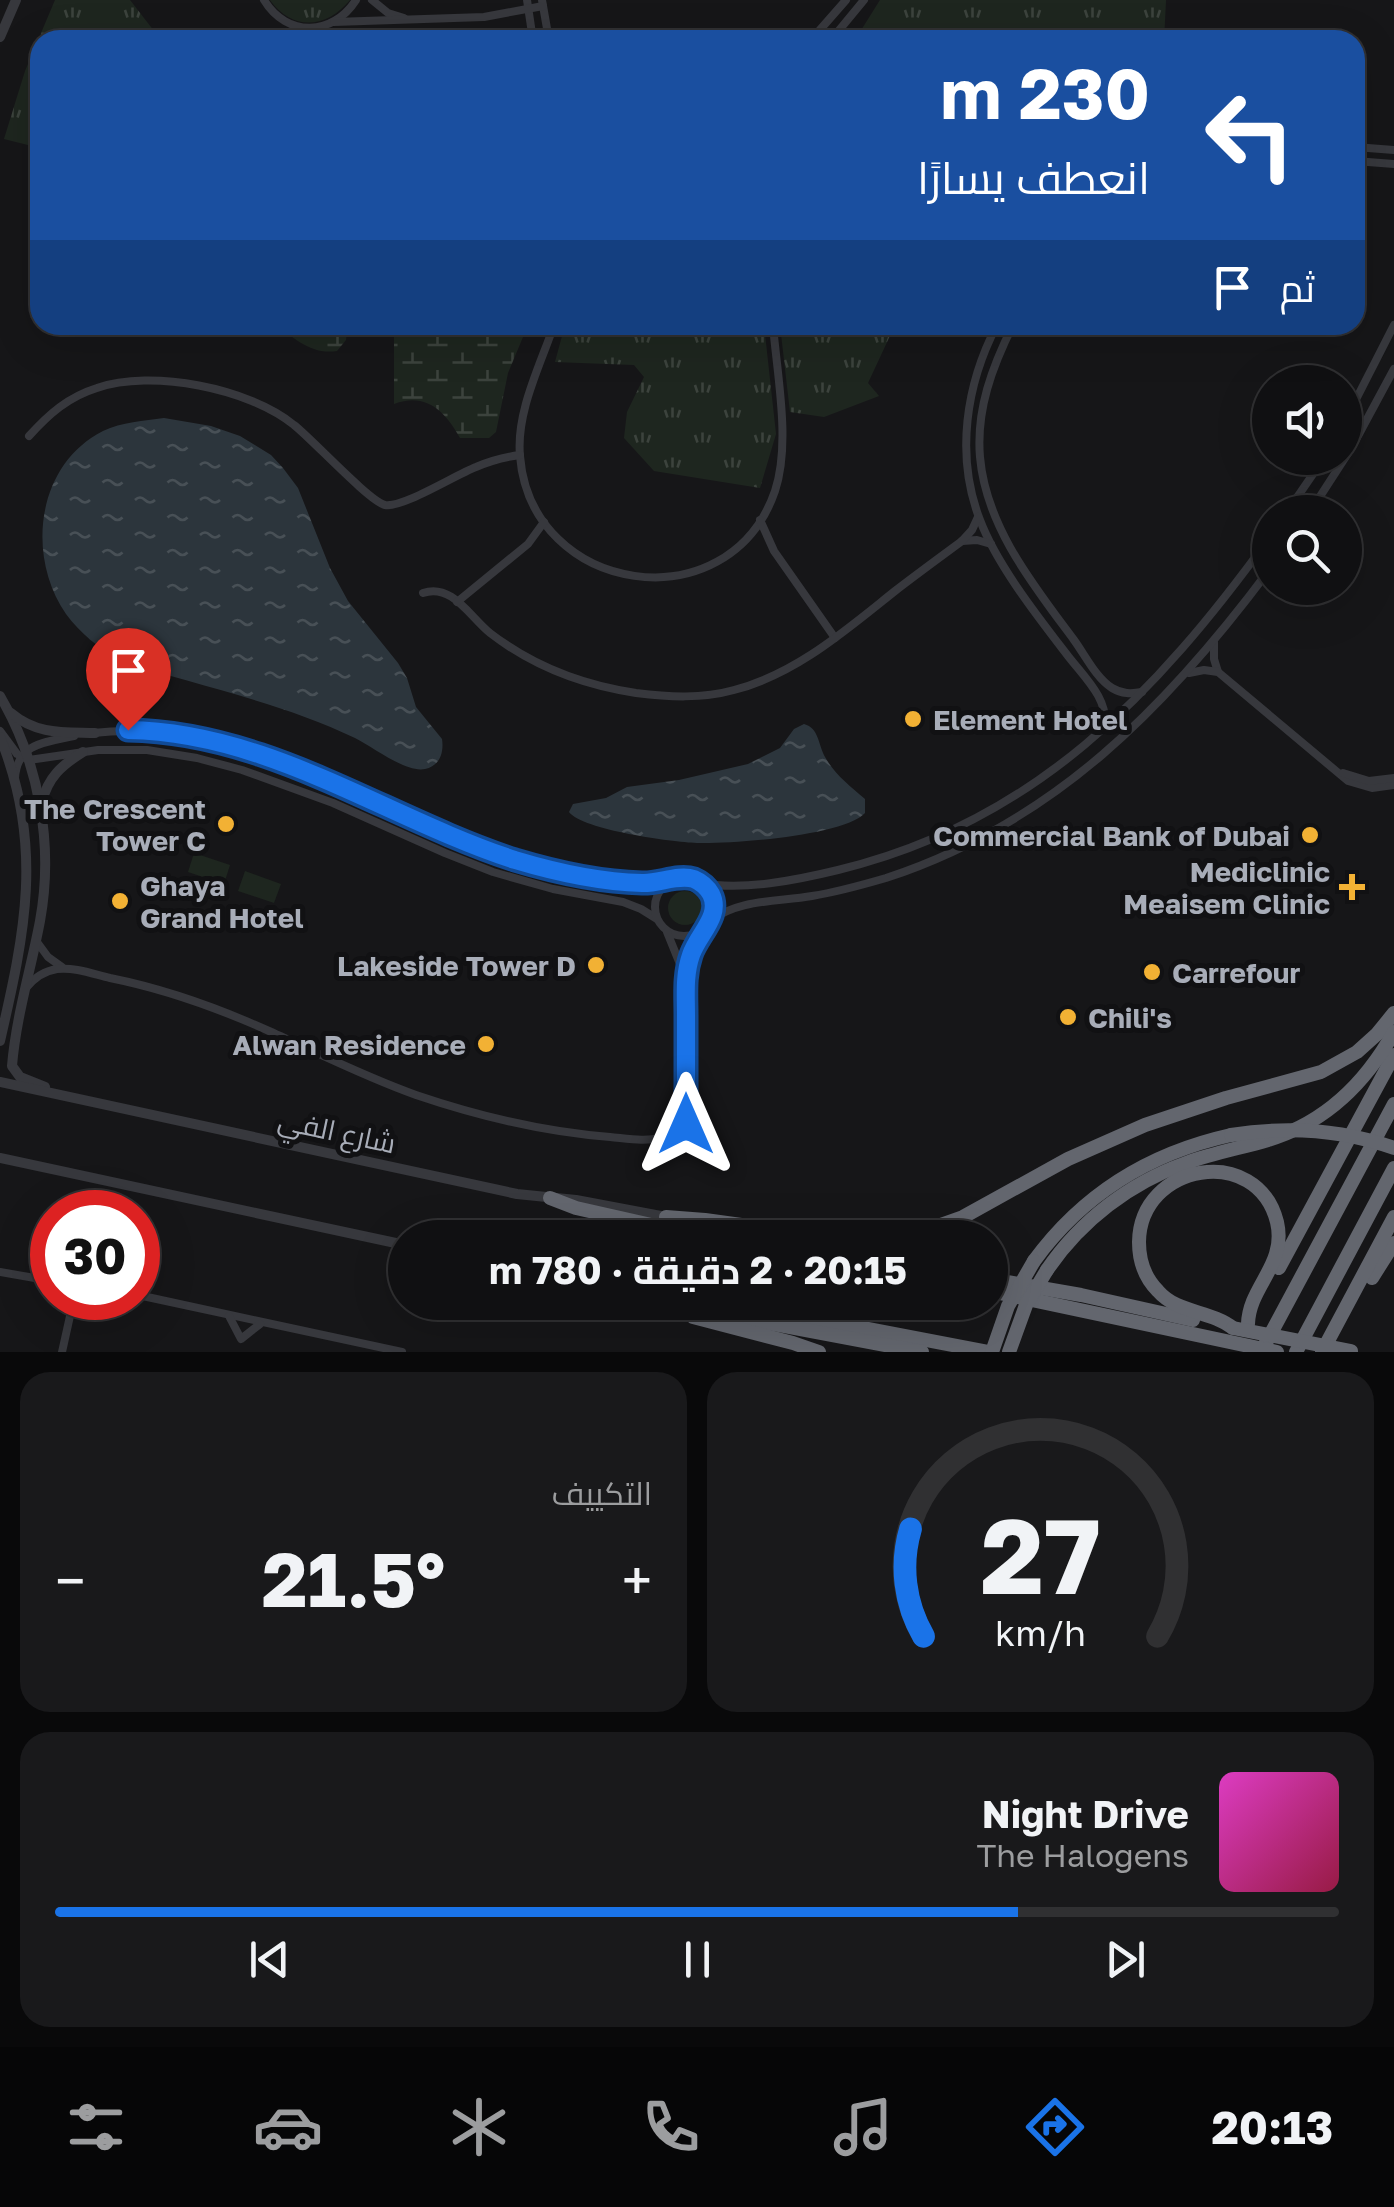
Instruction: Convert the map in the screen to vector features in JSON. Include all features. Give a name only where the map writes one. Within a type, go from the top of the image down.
[{"type":"highway","points":[[955,1220],[1068,1159],[1145,1126],[1226,1098],[1322,1072],[1357,1052],[1394,1013]]},
{"type":"highway","points":[[1009,1352],[1026,1305],[1047,1270],[1085,1225],[1110,1204],[1185,1163],[1281,1136],[1316,1119],[1362,1080],[1394,1032]]},
{"type":"highway","points":[[1240,1326],[1394,1055]]},
{"type":"highway","points":[[1261,1352],[1394,1104]]},
{"type":"highway","points":[[824,1320],[990,1352],[1008,1306],[1054,1234],[1118,1180],[1163,1156],[1231,1135],[1270,1130],[1354,1136],[1394,1148]]},
{"type":"highway","points":[[1296,1352],[1394,1168]]},
{"type":"highway","points":[[1233,1352],[1240,1326],[1275,1259],[1278,1227],[1270,1204],[1260,1191],[1240,1178],[1224,1172],[1192,1174],[1168,1185],[1151,1204],[1140,1227],[1139,1252],[1147,1276],[1170,1302],[1240,1326]]},
{"type":"highway","points":[[550,1198],[630,1220]]},
{"type":"highway","points":[[1322,1352],[1394,1217]]},
{"type":"highway","points":[[666,1218],[676,1220]]},
{"type":"highway","points":[[666,1218],[683,1220]]},
{"type":"highway","points":[[1345,1308],[1366,1286],[1394,1243]]},
{"type":"highway","points":[[1008,1282],[1240,1326],[1352,1352]]},
{"type":"highway","points":[[1008,1295],[1278,1352]]},
{"type":"highway","points":[[709,1320],[819,1352]]},
{"type":"highway","points":[[756,1320],[922,1352]]},
{"type":"street","points":[[0,37],[16,0]]},
{"type":"street","points":[[264,0],[277,16],[298,27],[496,16],[543,3],[547,30]]},
{"type":"street","points":[[334,22],[356,0]]},
{"type":"street","points":[[372,0],[388,13],[413,20]]},
{"type":"street","points":[[820,30],[846,0]]},
{"type":"street","points":[[839,30],[864,0]]},
{"type":"street","points":[[528,5],[532,30]]},
{"type":"street","points":[[1365,148],[1394,150]]},
{"type":"street","points":[[1365,162],[1394,164]]},
{"type":"street","points":[[1362,388],[1394,325]]},
{"type":"street","points":[[551,335],[522,418],[520,455],[526,486],[544,522],[574,552],[595,566],[626,576],[659,578],[691,572],[732,551],[760,520],[775,490],[783,444],[773,335]]},
{"type":"street","points":[[993,335],[976,375],[968,408],[967,463],[978,517],[991,544],[1046,626],[1100,697],[1106,712],[1105,729]]},
{"type":"street","points":[[1009,335],[993,370],[982,413],[982,469],[993,510],[1030,579],[1105,682],[1126,693],[1142,692]]},
{"type":"street","points":[[1321,495],[1394,369]]},
{"type":"street","points":[[29,436],[49,414],[86,392],[113,383],[160,381],[226,393],[274,412],[301,431],[372,499],[387,505],[402,504],[476,467],[520,455]]},
{"type":"street","points":[[423,592],[439,590],[449,594],[492,634],[551,670],[609,690],[696,696],[734,690],[787,668],[835,638],[962,542],[978,517]]},
{"type":"street","points":[[760,520],[774,551],[835,638]]},
{"type":"street","points":[[528,544],[544,522]]},
{"type":"street","points":[[751,532],[774,551]]},
{"type":"street","points":[[457,602],[528,544],[555,535]]},
{"type":"street","points":[[962,542],[977,540],[991,544]]},
{"type":"street","points":[[9,711],[39,730],[145,730],[178,734],[256,754],[537,866],[629,882],[687,878],[738,885],[855,866],[911,848],[1016,796],[1105,729],[1142,692],[1173,660],[1252,560]]},
{"type":"street","points":[[26,988],[40,975],[66,969],[150,988],[218,1010],[367,1076],[441,1103],[547,1128],[660,1143],[676,1138],[688,1116],[686,979],[690,957],[710,922],[734,907],[814,896],[882,879],[986,836],[1032,809],[1130,732],[1185,675],[1252,591]]},
{"type":"street","points":[[1214,640],[1218,672],[1343,778],[1360,786],[1379,788],[1394,781]]},
{"type":"street","points":[[1185,675],[1198,670],[1218,672]]},
{"type":"street","points":[[0,696],[25,756],[41,813],[45,870],[12,1066],[20,1077],[39,1083],[49,1092]]},
{"type":"street","points":[[15,782],[16,767],[44,744],[95,732]]},
{"type":"street","points":[[0,734],[25,756],[146,750],[197,758],[270,779],[420,848],[513,878],[632,905],[657,919]]},
{"type":"street","points":[[0,734],[15,782],[26,844],[27,894],[19,956],[0,1041]]},
{"type":"street","points":[[41,813],[44,794],[55,772],[83,752]]},
{"type":"street","points":[[344,786],[349,774]]},
{"type":"street","points":[[414,818],[418,806]]},
{"type":"street","points":[[672,880],[659,892],[655,910],[680,958],[686,979]]},
{"type":"street","points":[[702,883],[714,905],[710,922]]},
{"type":"street","points":[[665,930],[679,936],[701,932]]},
{"type":"street","points":[[36,939],[48,957],[66,969]]},
{"type":"street","name":"شارع الفي","points":[[0,1082],[518,1194],[576,1200],[666,1218]]},
{"type":"street","points":[[0,1161],[28,1170],[46,1167],[388,1240]]},
{"type":"street","points":[[2,1273],[30,1277]]},
{"type":"street","points":[[160,1300],[402,1352]]},
{"type":"street","points":[[229,1316],[241,1339]]},
{"type":"street","points":[[62,1352],[68,1320]]},
{"type":"street","points":[[238,1352],[245,1320]]},
{"type":"street","points":[[241,1339],[261,1323]]},
{"type":"green space","points":[[55,0],[130,0],[153,30],[42,30]]},
{"type":"green space","points":[[270,0],[350,0],[331,16],[310,22],[289,17]]},
{"type":"green space","points":[[880,0],[1166,0],[1164,30],[861,30]]},
{"type":"green space","points":[[30,59],[30,146],[4,139]]},
{"type":"green space","points":[[290,335],[347,335],[337,351],[304,344]]},
{"type":"green space","points":[[394,335],[524,335],[508,373],[496,432],[489,438],[460,438],[441,412],[425,402],[394,404]]},
{"type":"green space","points":[[562,335],[765,335],[776,434],[760,488],[654,471],[624,438],[627,412],[644,377],[634,365],[555,362]]},
{"type":"green space","points":[[781,335],[890,335],[868,383],[879,396],[824,417],[790,412]]},
{"type":"green space","points":[[194,853],[230,865],[224,884],[188,872]]},
{"type":"green space","points":[[245,871],[281,884],[274,903],[238,891]]},
{"type":"green space","points":[[685,891],[697,896],[702,908],[697,920],[685,925],[673,920],[668,908],[673,896]]},
{"type":"water","points":[[164,418],[211,426],[240,436],[271,455],[283,468],[298,488],[330,568],[348,601],[398,663],[416,707],[442,739],[441,753],[434,765],[425,769],[409,767],[298,714],[119,660],[90,640],[66,614],[45,566],[44,514],[51,489],[63,466],[81,446],[103,431]]},
{"type":"water","points":[[804,724],[815,733],[833,769],[865,799],[865,813],[853,821],[786,837],[697,843],[609,829],[569,812],[573,804],[606,798],[627,787],[748,764],[780,748],[794,729]]},
{"type":"place","name":"Element Hotel","points":[[913,719]]},
{"type":"place","name":"The Crescent Tower C","points":[[226,824]]},
{"type":"place","name":"Commercial Bank of Dubai","points":[[1310,835]]},
{"type":"place","name":"Mediclinic Meaisem Clinic","points":[[1352,887]]},
{"type":"place","name":"Ghaya Grand Hotel","points":[[120,901]]},
{"type":"place","name":"Lakeside Tower D","points":[[596,965]]},
{"type":"place","name":"Carrefour","points":[[1152,972]]},
{"type":"place","name":"Chili's","points":[[1068,1017]]},
{"type":"place","name":"Alwan Residence","points":[[486,1044]]},
{"type":"route","points":[[128,730],[178,734],[286,764],[453,836],[537,866],[629,882],[687,878],[702,883],[714,905],[710,922],[690,957],[686,979],[686,1124]]}]
